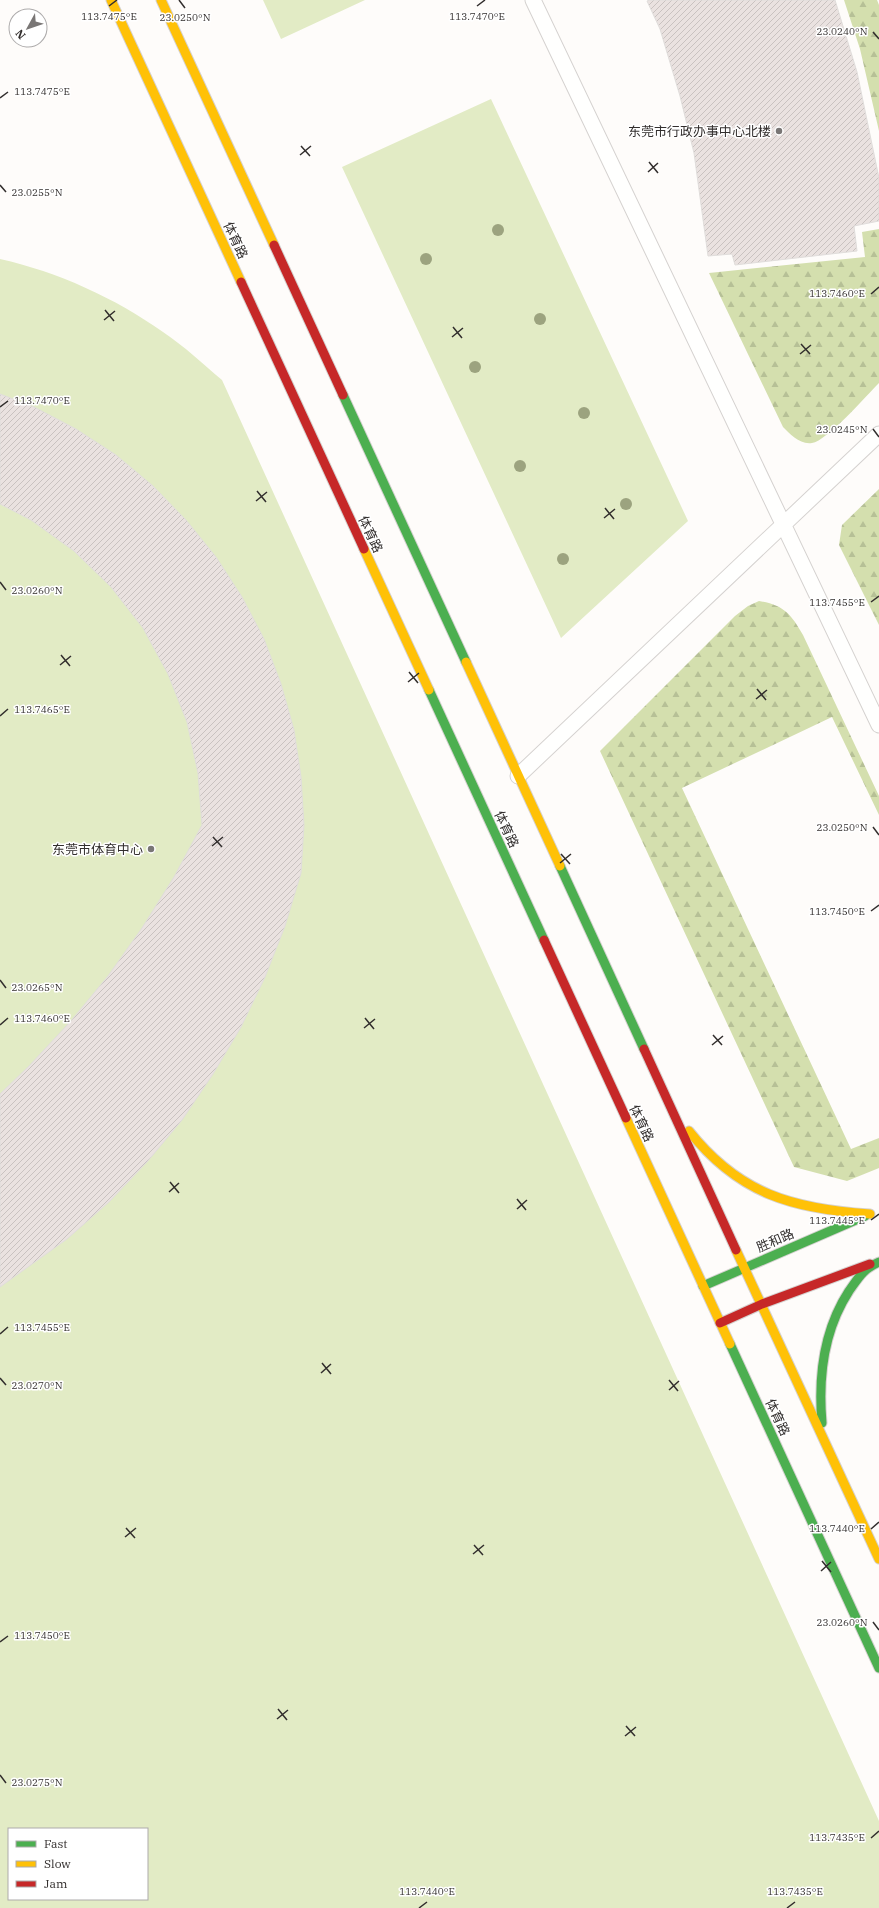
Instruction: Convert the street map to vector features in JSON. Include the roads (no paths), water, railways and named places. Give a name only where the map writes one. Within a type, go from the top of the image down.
[{"type":"main road","name":"体育路","points":[[111,0],[879,1668]]},
{"type":"main road","points":[[161,0],[879,1559]]},
{"type":"main road","points":[[669,1103],[692,1136],[720,1165],[753,1187],[790,1203],[829,1211],[870,1214]]},
{"type":"main road","name":"胜和路","points":[[703,1286],[879,1210]]},
{"type":"main road","points":[[720,1323],[762,1304],[879,1261]]},
{"type":"main road","points":[[831,1455],[823,1428],[820,1400],[821,1371],[826,1343],[835,1316],[849,1292],[866,1269],[879,1261]]},
{"type":"lane","points":[[533,0],[879,726]]},
{"type":"lane","points":[[518,776],[784,526],[879,434]]},
{"type":"place","name":"东莞市行政办事中心北楼","points":[[779,131]]},
{"type":"place","name":"东莞市体育中心","points":[[151,849]]}]
